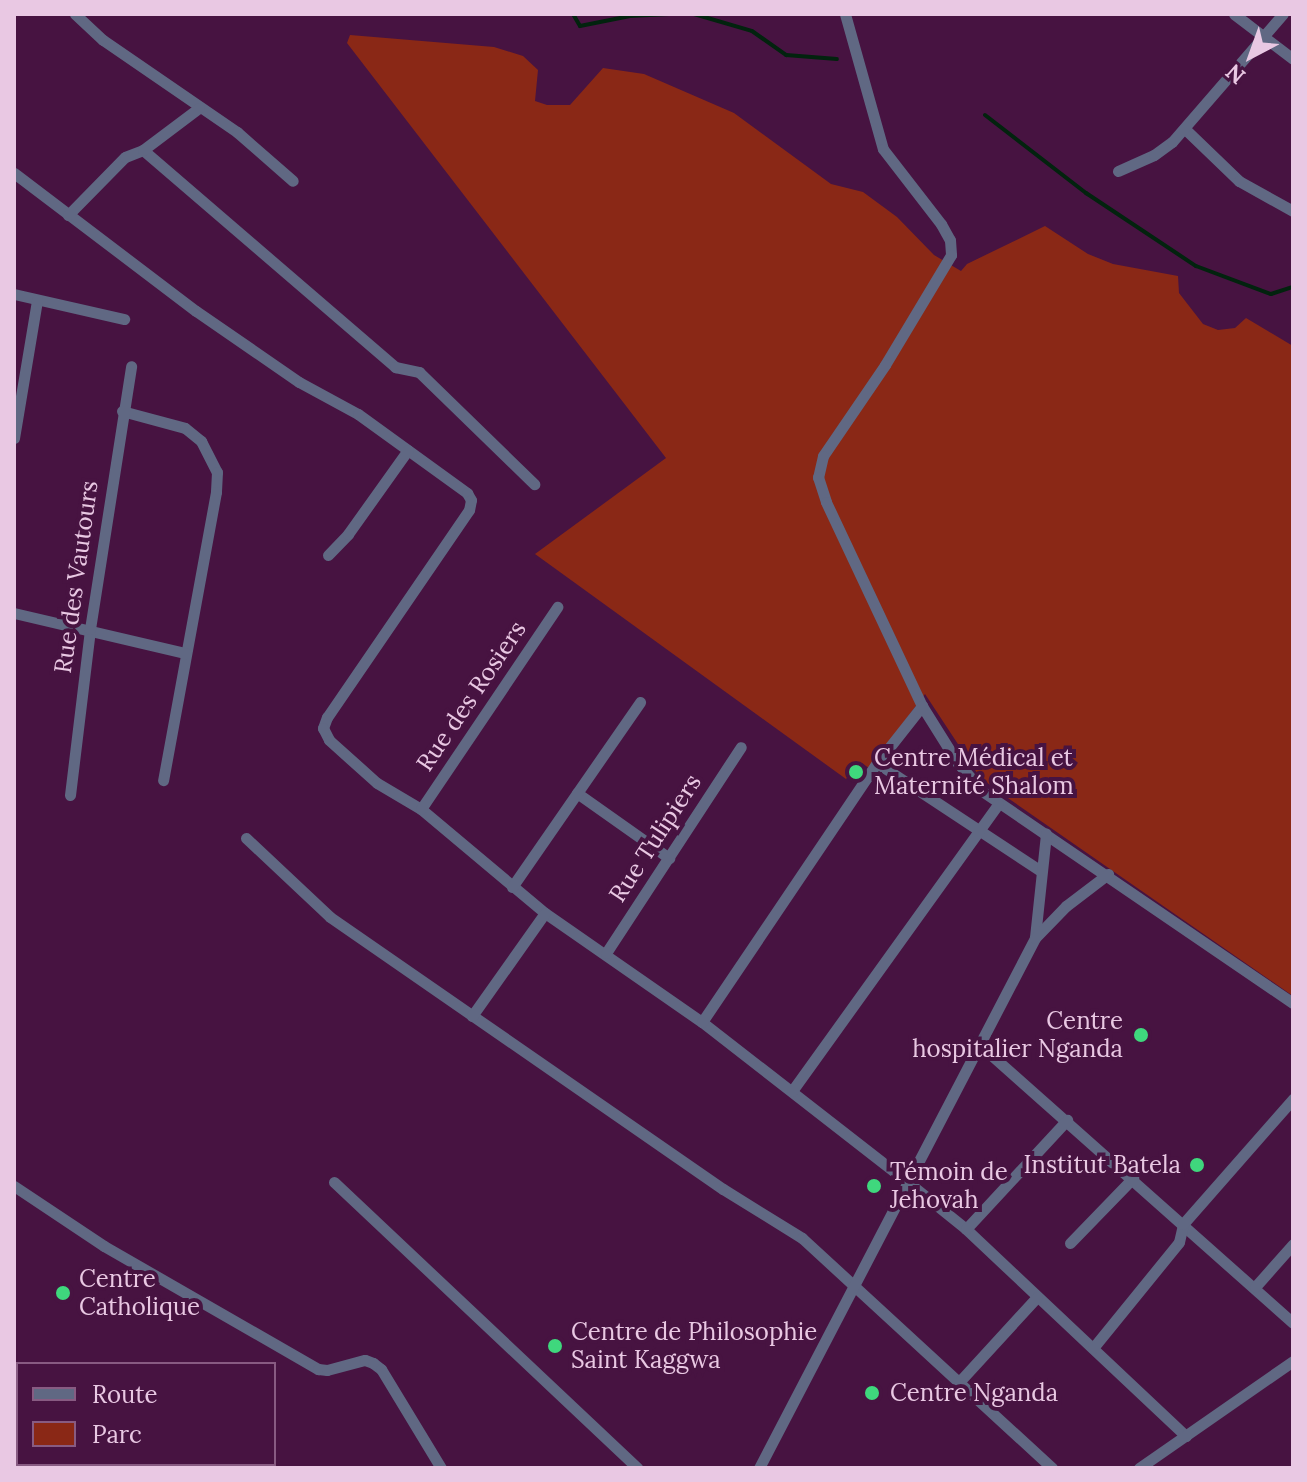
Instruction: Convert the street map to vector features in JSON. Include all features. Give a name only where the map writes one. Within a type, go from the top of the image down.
[{"type":"street","points":[[75,14],[103,40],[237,132],[293,181]]},
{"type":"street","points":[[845,14],[883,149],[947,232],[951,255],[885,365],[823,456],[818,477],[826,502],[922,706],[957,762],[998,804],[1108,874],[1293,1003]]},
{"type":"street","points":[[1234,14],[1293,59]]},
{"type":"street","points":[[1118,171],[1154,155],[1185,129],[1283,14]]},
{"type":"street","points":[[68,215],[125,157],[143,150],[199,108]]},
{"type":"street","points":[[1185,129],[1239,181],[1293,211]]},
{"type":"street","points":[[143,150],[395,367],[419,372],[534,484]]},
{"type":"street","points":[[14,173],[266,359],[358,414],[467,493],[471,505],[323,728],[329,740],[377,783],[421,809],[545,913],[702,1022],[966,1229],[1186,1436]]},
{"type":"street","points":[[14,294],[124,319]]},
{"type":"street","points":[[14,438],[37,300]]},
{"type":"street","name":"Rue des Vautours","points":[[70,795],[90,629],[131,366]]},
{"type":"street","points":[[122,411],[185,428],[201,441],[217,472],[216,492],[163,780]]},
{"type":"street","points":[[328,555],[348,534],[408,450]]},
{"type":"street","name":"Rue des Rosiers","points":[[421,809],[557,607]]},
{"type":"street","points":[[14,613],[185,653]]},
{"type":"street","points":[[512,887],[640,702]]},
{"type":"street","points":[[702,1022],[877,763],[922,706]]},
{"type":"street","name":"Rue Tulipiers","points":[[606,953],[741,747]]},
{"type":"street","points":[[877,763],[1041,871]]},
{"type":"street","points":[[577,793],[669,858]]},
{"type":"street","points":[[792,1091],[998,804]]},
{"type":"street","points":[[1035,938],[1046,834]]},
{"type":"street","points":[[246,838],[330,917],[723,1189],[794,1233],[857,1286],[1052,1468]]},
{"type":"street","points":[[759,1468],[857,1286],[1035,938],[1066,906],[1108,874]]},
{"type":"street","points":[[472,1016],[545,913]]},
{"type":"street","points":[[981,1046],[1293,1323]]},
{"type":"street","points":[[1093,1348],[1179,1242],[1183,1224],[1293,1099]]},
{"type":"street","points":[[966,1229],[1067,1120]]},
{"type":"street","points":[[1070,1243],[1133,1178]]},
{"type":"street","points":[[334,1182],[638,1468]]},
{"type":"street","points":[[14,1186],[104,1246],[318,1369],[327,1370],[365,1360],[373,1363],[381,1369],[441,1468]]},
{"type":"street","points":[[1255,1287],[1293,1244]]},
{"type":"street","points":[[960,1381],[1037,1297]]},
{"type":"street","points":[[1139,1468],[1293,1361]]},
{"type":"green space","points":[[350,35],[494,47],[523,56],[538,70],[535,101],[547,105],[570,105],[603,68],[644,74],[734,113],[831,184],[863,192],[897,217],[934,255],[961,271],[967,264],[1045,226],[1088,254],[1113,264],[1178,276],[1179,293],[1203,324],[1218,330],[1235,328],[1246,318],[1293,346],[1293,996],[992,787],[977,773],[925,694],[869,768],[860,762],[846,779],[535,554],[666,458],[347,43]]},
{"type":"waterway","points":[[573,14],[580,26],[630,16],[669,14]]},
{"type":"waterway","points":[[694,14],[752,31],[786,55],[837,59]]},
{"type":"waterway","points":[[985,115],[1086,193],[1196,266],[1271,294],[1293,287]]},
{"type":"place","name":"Centre Médical et Maternité Shalom","points":[[856,772]]},
{"type":"place","name":"Centre hospitalier Nganda","points":[[1141,1035]]},
{"type":"place","name":"Institut Batela","points":[[1197,1165]]},
{"type":"place","name":"Témoin de Jehovah","points":[[874,1186]]},
{"type":"place","name":"Centre Catholique","points":[[63,1293]]},
{"type":"place","name":"Centre de Philosophie Saint Kaggwa","points":[[555,1346]]},
{"type":"place","name":"Centre Nganda","points":[[872,1393]]}]
